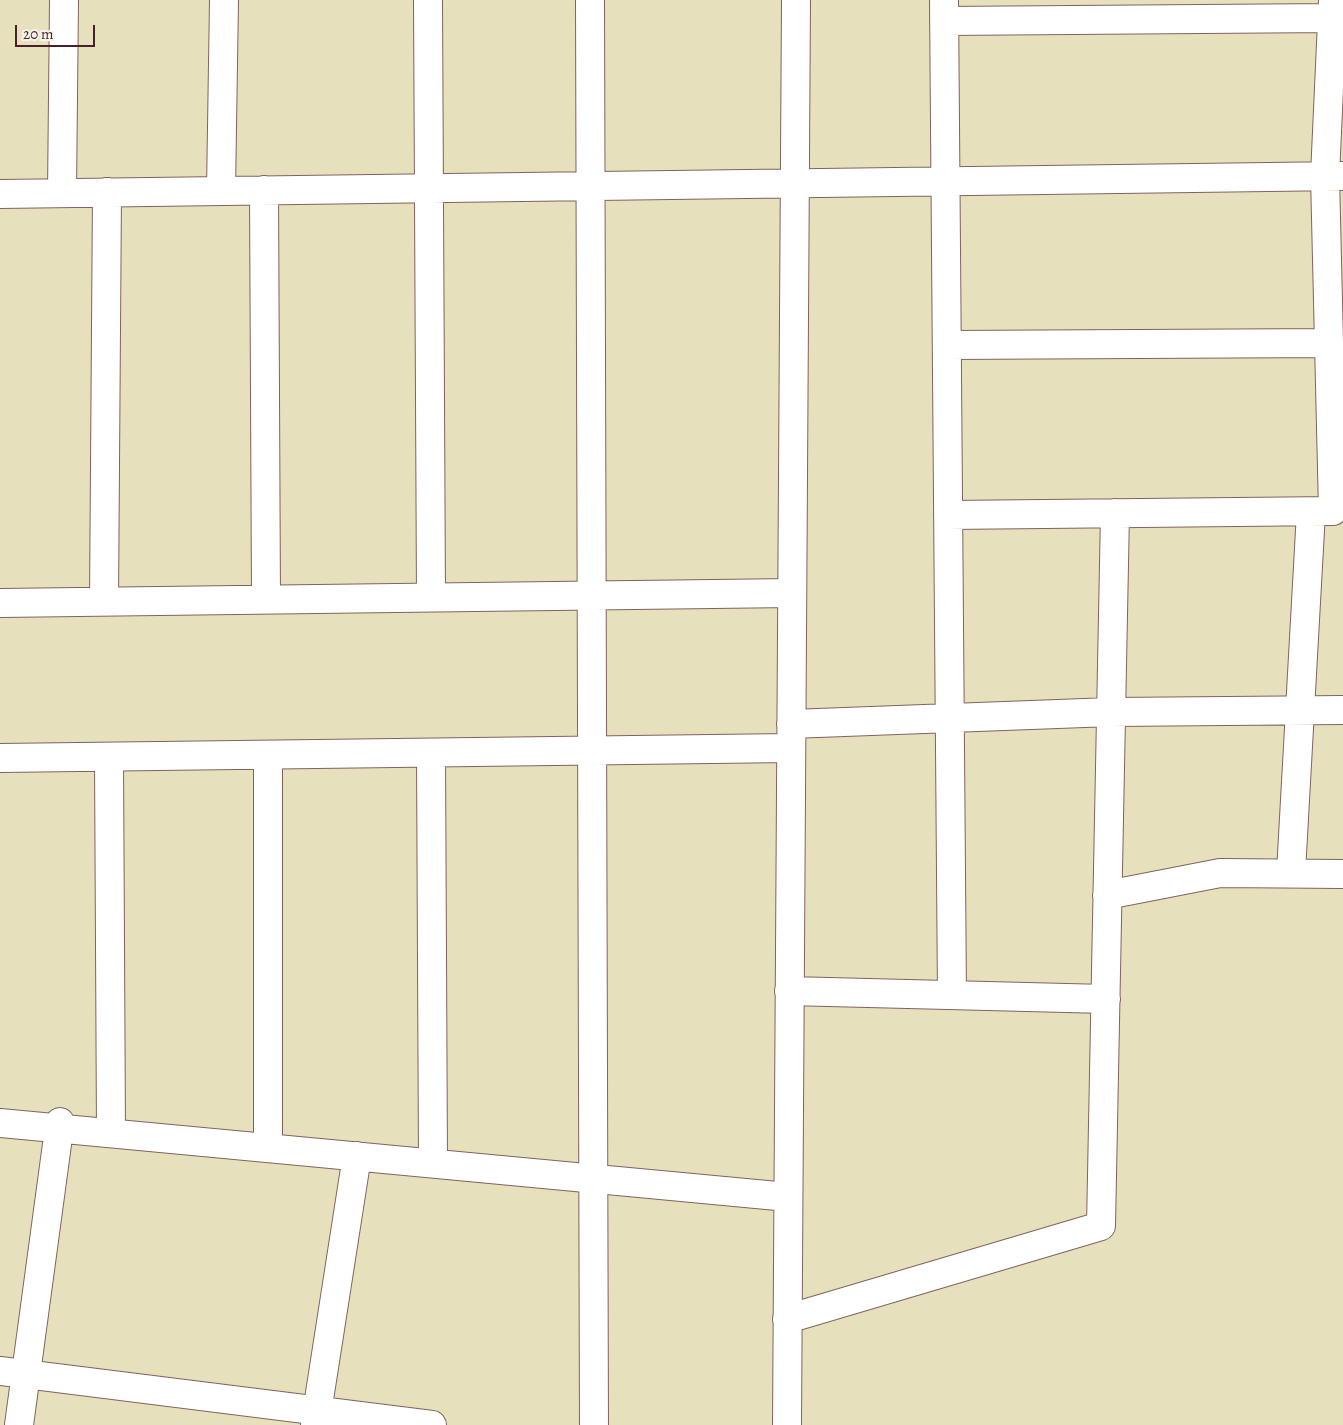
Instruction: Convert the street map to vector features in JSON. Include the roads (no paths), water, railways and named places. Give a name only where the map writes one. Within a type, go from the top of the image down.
[{"type":"street","points":[[62,193],[64,0]]},
{"type":"street","points":[[221,191],[224,0]]},
{"type":"street","points":[[428,0],[431,598]]},
{"type":"street","points":[[590,0],[594,1425]]},
{"type":"street","points":[[787,1425],[796,0]]},
{"type":"street","points":[[948,515],[1333,511],[1334,21],[1160,9],[944,10],[945,181],[952,995]]},
{"type":"street","points":[[0,194],[1334,176]]},
{"type":"street","points":[[264,190],[266,600]]},
{"type":"street","points":[[104,601],[108,192]]},
{"type":"street","points":[[947,345],[1334,348]]},
{"type":"street","points":[[1291,872],[1311,512]]},
{"type":"street","points":[[787,1319],[1101,1226],[1114,513]]},
{"type":"street","points":[[0,603],[792,593]]},
{"type":"street","points":[[0,758],[592,751],[791,736],[950,719],[1111,712],[1343,710]]},
{"type":"street","points":[[432,753],[433,1163]]},
{"type":"street","points":[[268,755],[268,1148]]},
{"type":"street","points":[[109,757],[111,1134]]},
{"type":"street","points":[[1107,895],[1220,873],[1291,872],[1343,874]]},
{"type":"street","points":[[789,991],[1106,999]]},
{"type":"street","points":[[0,1123],[59,1126],[111,1134],[788,1197]]},
{"type":"street","points":[[19,1425],[13,1372],[59,1126]]},
{"type":"street","points":[[316,1418],[357,1156]]},
{"type":"street","points":[[13,1372],[316,1418],[432,1425]]}]
